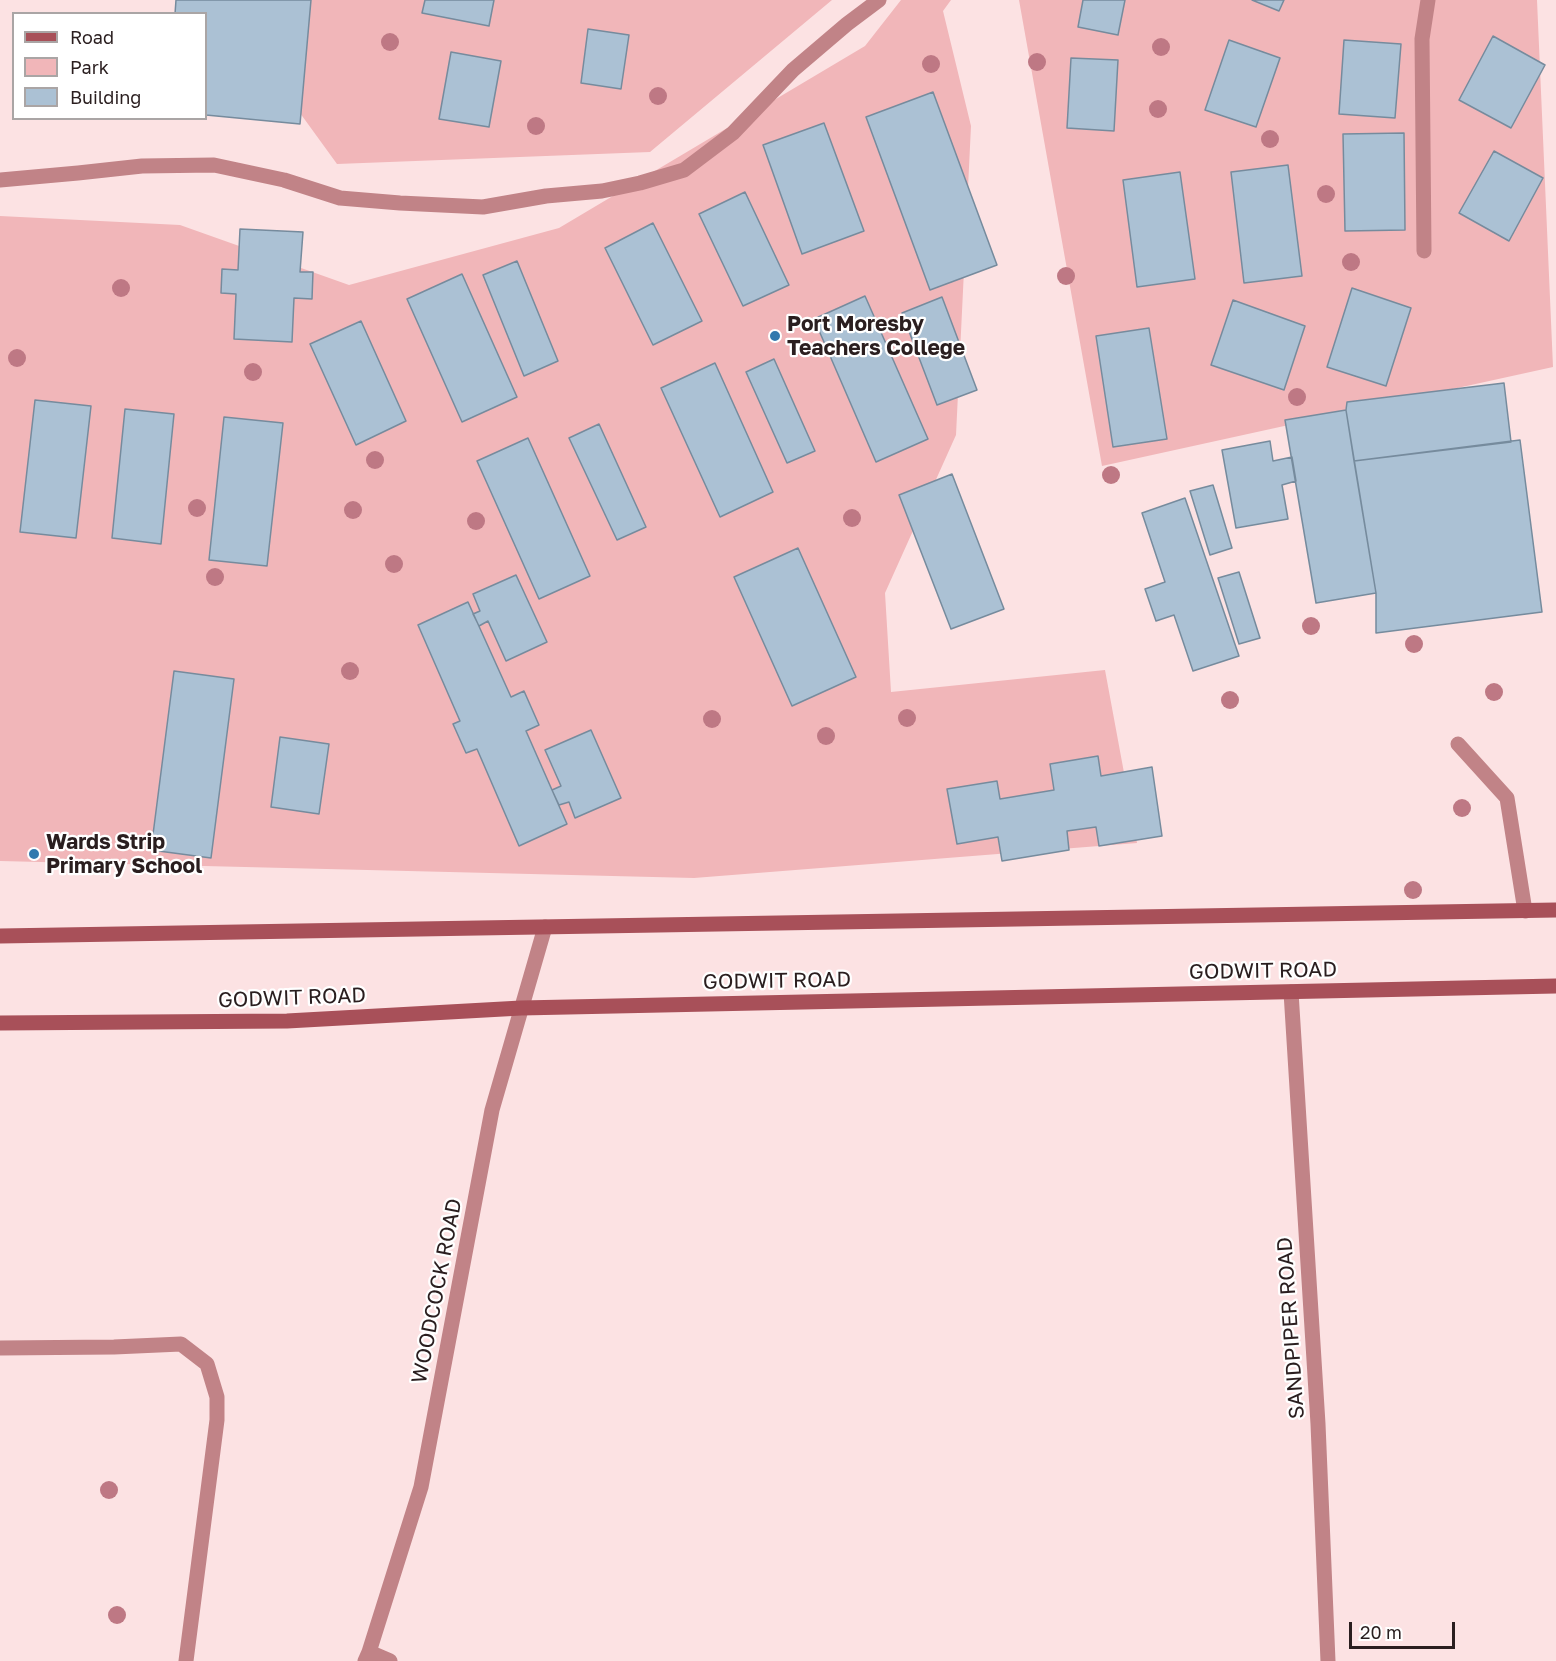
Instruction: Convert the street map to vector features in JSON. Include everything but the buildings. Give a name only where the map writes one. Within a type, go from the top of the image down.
[{"type":"main road","points":[[0,936],[1556,910]]},
{"type":"main road","name":"GODWIT ROAD","points":[[0,1023],[287,1021],[521,1008],[1556,987]]},
{"type":"street","points":[[0,180],[142,166],[214,165],[284,180],[340,198],[483,207],[640,183],[684,170],[734,134],[793,69],[879,0]]},
{"type":"street","points":[[1424,251],[1422,39],[1428,0]]},
{"type":"street","points":[[1458,744],[1507,798],[1525,911]]},
{"type":"street","name":"WOODCOCK ROAD","points":[[367,1657],[421,1487],[492,1110],[545,927]]},
{"type":"street","name":"SANDPIPER ROAD","points":[[1291,992],[1317,1412],[1328,1661]]},
{"type":"street","points":[[0,1348],[181,1344],[207,1364],[217,1397],[217,1420],[186,1661]]},
{"type":"street","points":[[367,1657],[390,1661]]},
{"type":"green space","points":[[218,0],[832,0],[650,152],[337,164]]},
{"type":"green space","points":[[901,0],[951,0],[943,11],[971,126],[956,435],[885,593],[891,692],[1105,670],[1137,843],[694,878],[0,861],[0,216],[180,225],[349,285],[559,228],[865,46]]},
{"type":"green space","points":[[1019,0],[1537,0],[1553,367],[1102,466]]},
{"type":"place","name":"Port Moresby Teachers College","points":[[775,336]]},
{"type":"place","name":"Wards Strip Primary School","points":[[34,854]]}]
